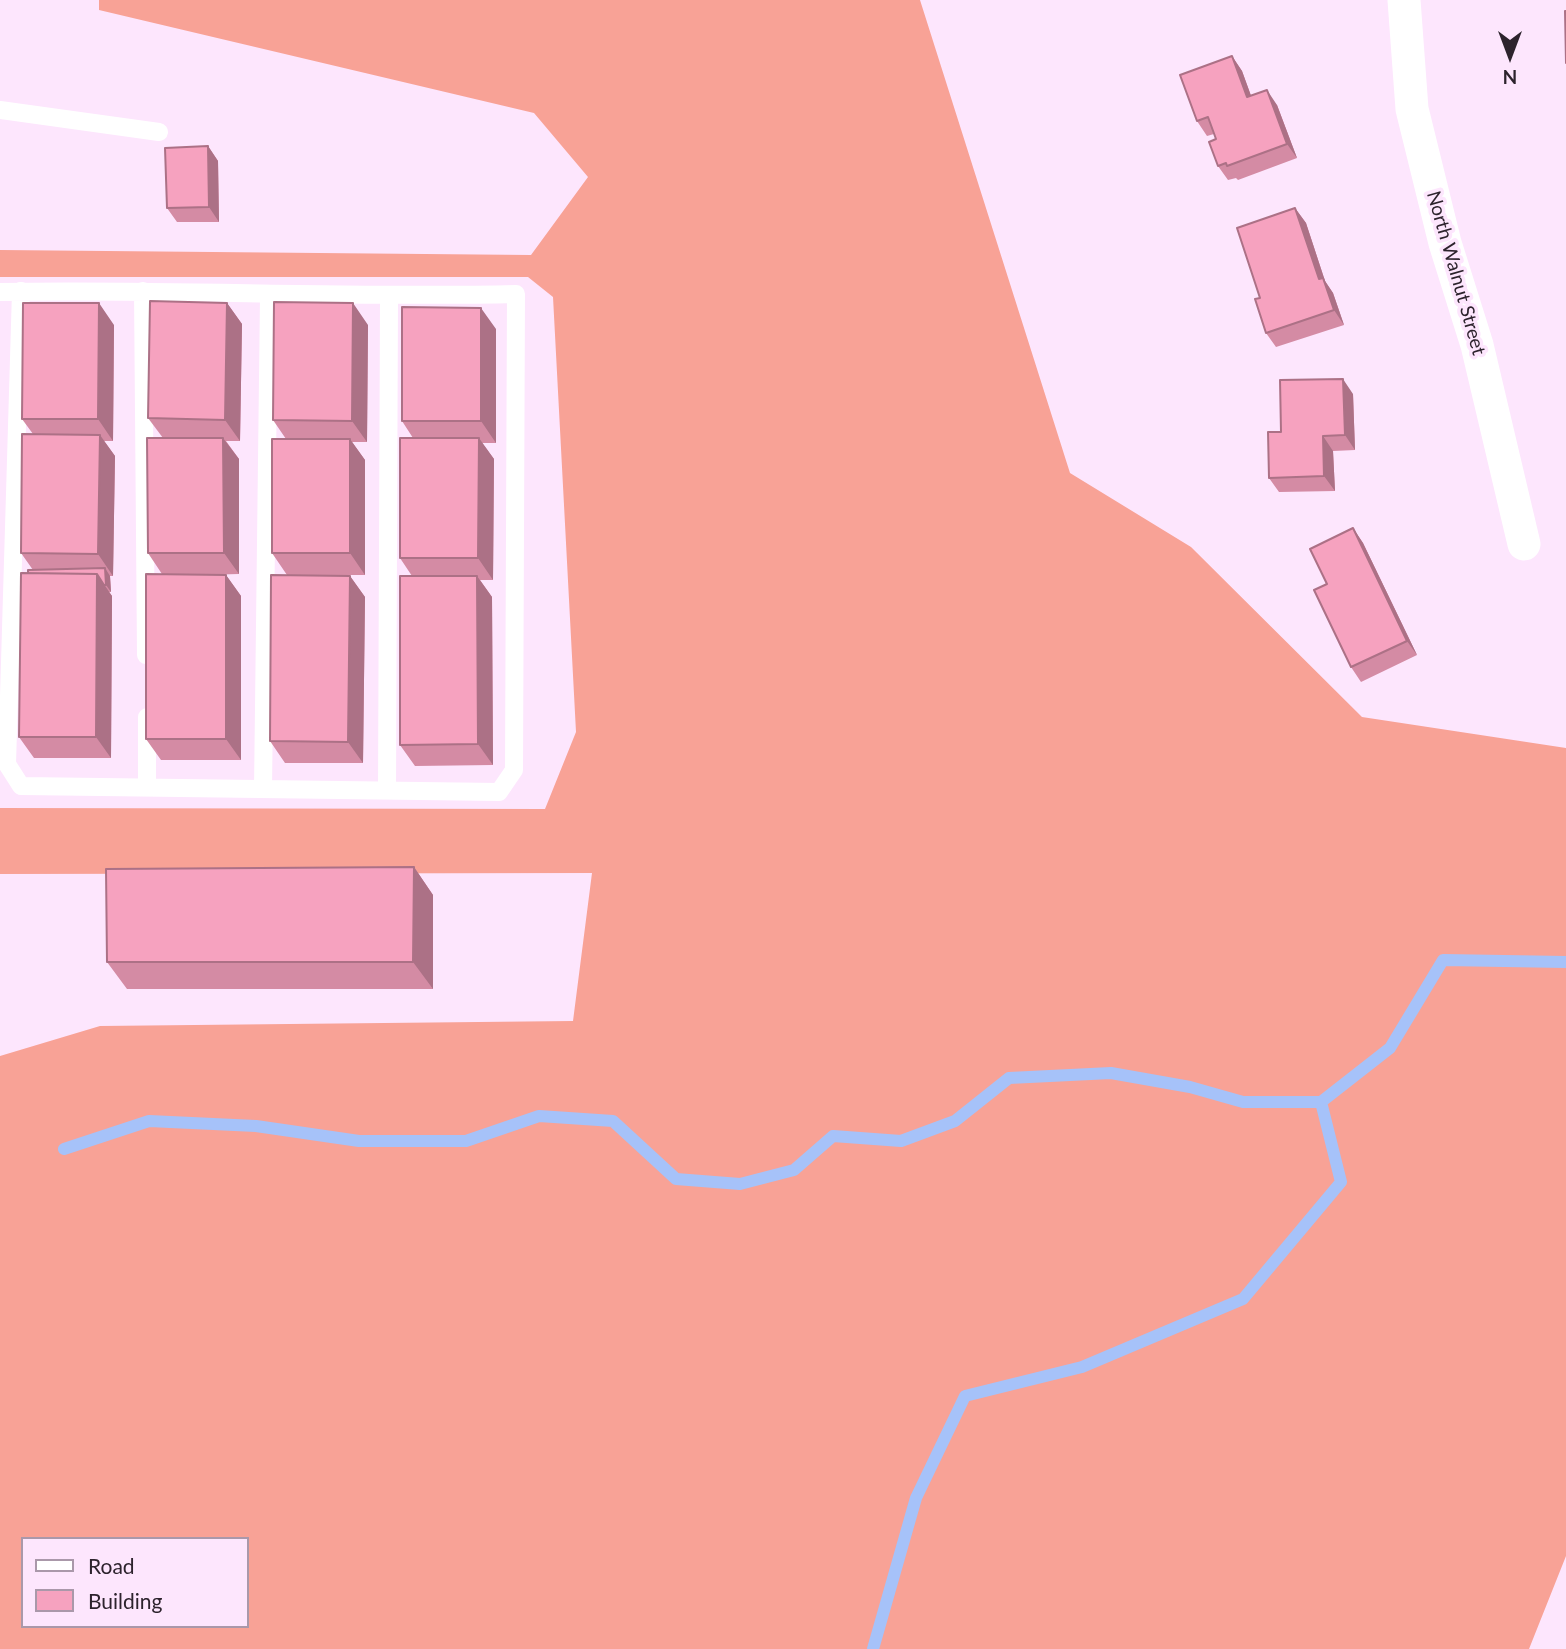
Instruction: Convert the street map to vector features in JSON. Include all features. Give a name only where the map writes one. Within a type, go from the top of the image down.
[{"type":"street","name":"North Walnut Street","points":[[1404,0],[1412,109],[1445,243],[1477,345],[1524,544]]},
{"type":"lane","points":[[0,110],[159,132]]},
{"type":"lane","points":[[0,292],[21,291],[143,291],[390,297],[516,294],[514,770],[499,792],[21,786],[7,764],[21,291]]},
{"type":"lane","points":[[143,291],[146,677]]},
{"type":"lane","points":[[263,789],[270,296]]},
{"type":"lane","points":[[387,790],[390,297]]},
{"type":"lane","points":[[146,705],[147,788]]},
{"type":"shaded area","points":[[99,0],[920,0],[1070,473],[1191,547],[1362,717],[1566,748],[1566,1556],[1529,1649],[0,1649],[0,1056],[100,1026],[573,1021],[592,873],[0,874],[0,808],[545,809],[576,732],[553,297],[528,277],[0,277],[0,250],[531,255],[588,177],[534,113],[99,10]]},
{"type":"building","points":[[1232,56],[1247,97],[1267,90],[1287,144],[1227,166],[1226,163],[1218,166],[1209,142],[1216,139],[1208,117],[1197,121],[1180,75]]},
{"type":"building","points":[[208,146],[209,207],[167,208],[165,148]]},
{"type":"building","points":[[1295,208],[1319,279],[1323,278],[1334,310],[1266,333],[1255,299],[1260,298],[1237,228]]},
{"type":"building","points":[[150,301],[227,303],[225,420],[148,418]]},
{"type":"building","points":[[274,302],[353,303],[352,421],[273,420]]},
{"type":"building","points":[[23,303],[99,303],[98,419],[22,419]]},
{"type":"building","points":[[402,307],[481,308],[481,421],[402,421]]},
{"type":"building","points":[[1343,379],[1345,435],[1323,436],[1324,476],[1269,478],[1268,432],[1281,432],[1280,380]]},
{"type":"building","points":[[22,434],[100,435],[98,554],[21,553]]},
{"type":"building","points":[[147,438],[223,438],[224,553],[148,553]]},
{"type":"building","points":[[400,438],[479,438],[478,558],[400,558]]},
{"type":"building","points":[[272,439],[350,439],[350,553],[272,553]]},
{"type":"building","points":[[1353,528],[1407,641],[1351,667],[1314,590],[1327,584],[1310,549]]},
{"type":"building","points":[[105,568],[106,585],[97,574],[28,573],[28,570]]},
{"type":"building","points":[[21,573],[97,574],[96,737],[19,737]]},
{"type":"building","points":[[146,574],[226,575],[226,739],[146,739]]},
{"type":"building","points":[[271,575],[350,576],[348,742],[270,741]]},
{"type":"building","points":[[400,576],[477,576],[478,744],[400,745]]},
{"type":"building","points":[[414,867],[413,962],[107,962],[106,869]]},
{"type":"waterway","points":[[64,1149],[149,1121],[256,1126],[359,1141],[466,1141],[539,1116],[613,1121],[676,1179],[740,1184],[794,1170],[833,1136],[901,1141],[955,1121],[1009,1078],[1111,1073],[1190,1087],[1243,1102],[1321,1102],[1390,1048],[1443,960],[1566,962]]},
{"type":"waterway","points":[[873,1649],[916,1498],[965,1396],[1082,1367],[1243,1299],[1341,1182],[1321,1102]]}]
